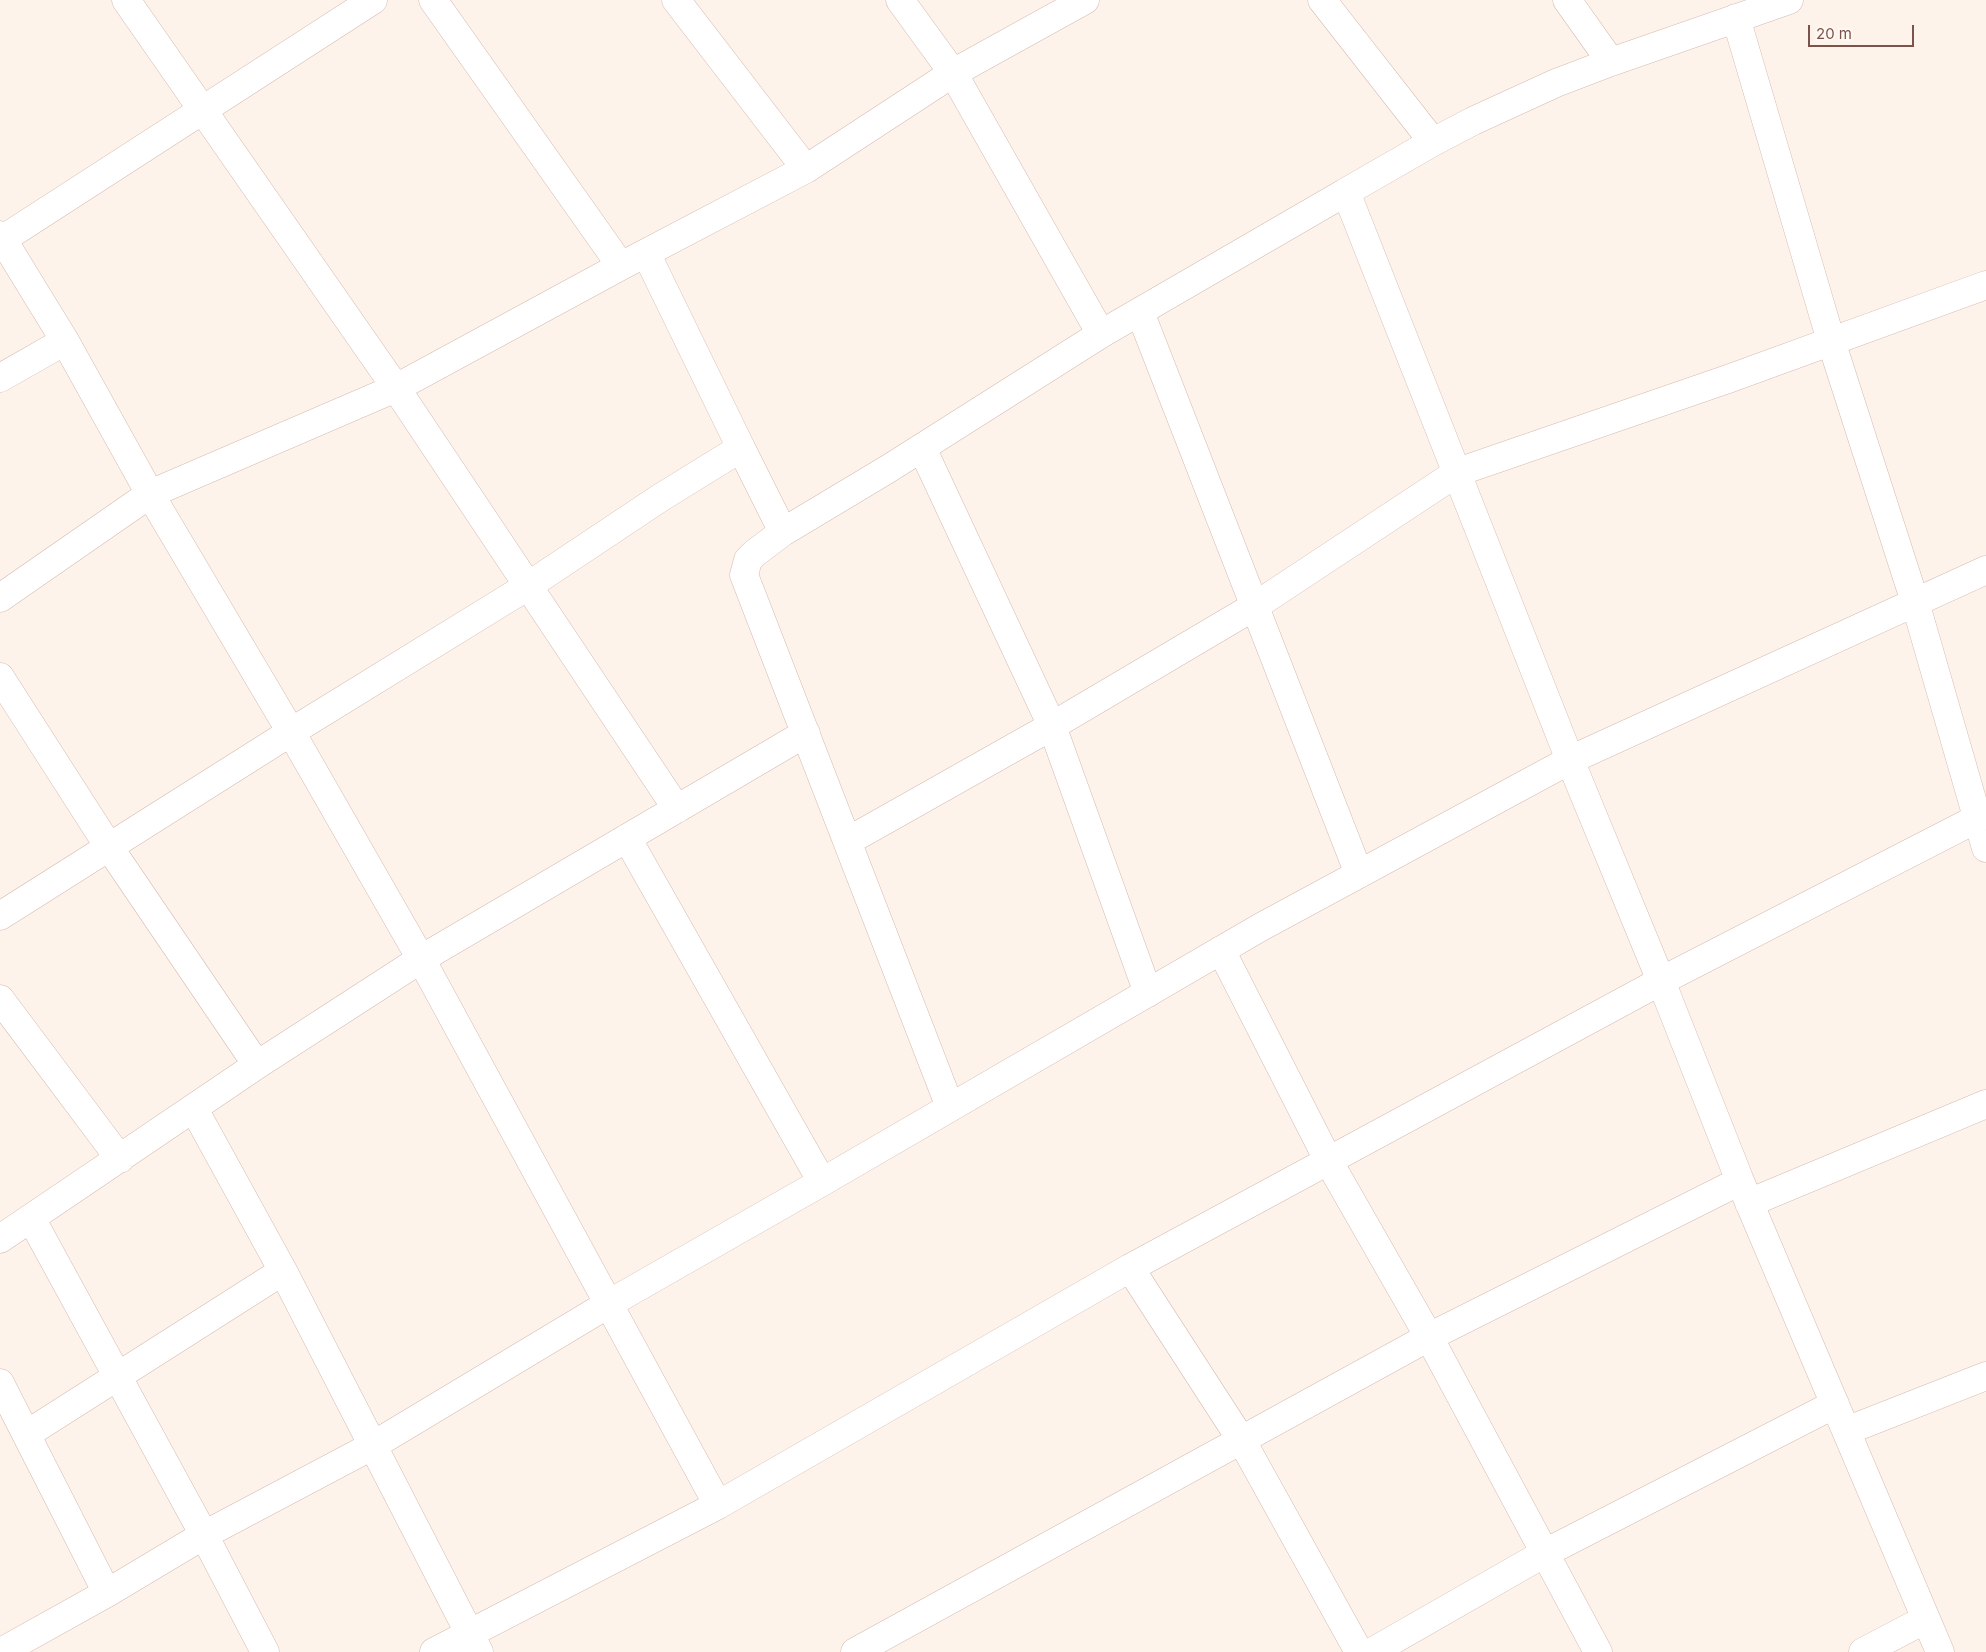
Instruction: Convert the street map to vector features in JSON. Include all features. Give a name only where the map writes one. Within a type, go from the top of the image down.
[{"type":"street","points":[[126,0],[396,388],[677,808]]},
{"type":"street","points":[[373,0],[2,237],[65,341],[150,494],[291,732],[421,960],[610,1303],[718,1505]]},
{"type":"street","points":[[433,0],[621,266]]},
{"type":"street","points":[[676,0],[806,169]]},
{"type":"street","points":[[900,0],[953,73],[1101,334]]},
{"type":"street","points":[[0,598],[150,494],[396,388],[621,266],[806,169],[953,73],[1085,0]]},
{"type":"street","points":[[1322,0],[1433,142]]},
{"type":"street","points":[[1567,0],[1611,62]]},
{"type":"street","points":[[950,1107],[744,575],[748,560],[754,553],[783,532],[922,448],[1101,334],[1433,142],[1521,99],[1611,62],[1789,0]]},
{"type":"street","points":[[1736,18],[1830,342],[1915,602],[1982,816],[1986,848]]},
{"type":"street","points":[[1346,192],[1570,760],[1744,1192],[1940,1652]]},
{"type":"street","points":[[646,253],[783,532]]},
{"type":"street","points":[[848,841],[1052,726],[1255,606],[1458,472],[1718,383],[1986,285]]},
{"type":"street","points":[[1140,312],[1359,874]]},
{"type":"street","points":[[0,378],[65,341]]},
{"type":"street","points":[[0,916],[291,732],[528,586],[660,498],[741,448]]},
{"type":"street","points":[[922,448],[1052,726],[1148,993]]},
{"type":"street","points":[[1,1652],[204,1535],[372,1446],[610,1303],[1221,950],[1359,874],[1570,760],[1986,570]]},
{"type":"street","points":[[0,677],[109,847],[257,1065]]},
{"type":"street","points":[[0,1239],[257,1065],[421,960],[806,733]]},
{"type":"street","points":[[434,1652],[474,1642],[718,1505],[1130,1268],[1661,982],[1982,816]]},
{"type":"street","points":[[627,838],[822,1182]]},
{"type":"street","points":[[1221,950],[1329,1162],[1428,1337],[1598,1652]]},
{"type":"street","points":[[0,999],[120,1159]]},
{"type":"street","points":[[855,1652],[1242,1441],[1428,1337],[1744,1192],[1986,1104]]},
{"type":"street","points":[[194,1109],[283,1271],[474,1642]]},
{"type":"street","points":[[31,1218],[204,1535],[265,1652]]},
{"type":"street","points":[[1130,1268],[1242,1441],[1359,1652]]},
{"type":"street","points":[[27,1434],[283,1271]]},
{"type":"street","points":[[1846,1431],[1986,1376]]},
{"type":"street","points":[[0,1383],[106,1593]]},
{"type":"street","points":[[1372,1652],[1545,1553],[1835,1404]]},
{"type":"street","points":[[1864,1652],[1926,1618]]}]
